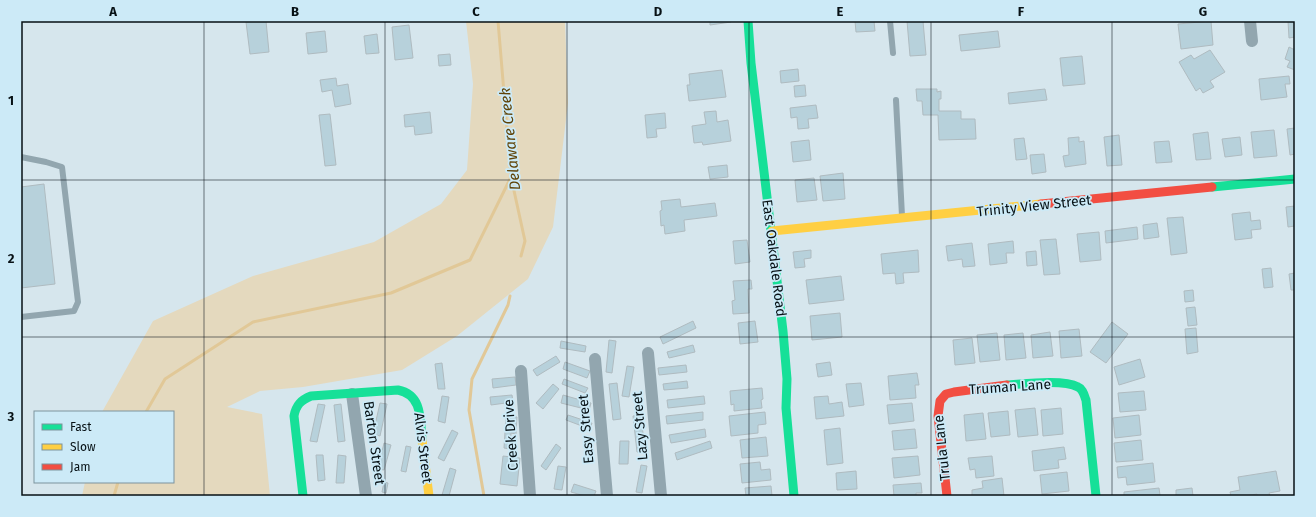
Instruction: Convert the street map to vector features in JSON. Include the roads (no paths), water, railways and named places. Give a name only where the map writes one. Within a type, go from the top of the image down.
[{"type":"street","name":"East Oakdale Road","points":[[748,21],[751,63],[783,331],[787,379],[786,408],[794,496]]},
{"type":"street","points":[[1250,21],[1252,41]]},
{"type":"street","name":"Trinity View Street","points":[[772,232],[1295,179]]},
{"type":"street","name":"Lazy Street","points":[[648,353],[661,496]]},
{"type":"street","name":"Easy Street","points":[[595,359],[607,496]]},
{"type":"street","name":"Creek Drive","points":[[521,371],[530,496]]},
{"type":"street","name":"Truman Lane","points":[[940,401],[946,394],[954,392],[1026,384],[1071,384],[1078,386],[1082,390],[1086,400],[1096,496]]},
{"type":"street","name":"Alvis Street","points":[[352,394],[398,390],[407,391],[413,396],[418,407],[429,496]]},
{"type":"street","points":[[303,496],[294,409],[298,402],[311,396],[352,394]]},
{"type":"street","name":"Barton Street","points":[[352,394],[366,496]]},
{"type":"street","name":"Trula Lane","points":[[940,401],[938,416],[947,496]]},
{"type":"lane","points":[[890,21],[893,53]]},
{"type":"lane","points":[[896,100],[902,219]]},
{"type":"lane","points":[[21,158],[46,162],[62,167],[78,302],[74,311],[21,317]]},
{"type":"waterway","name":"Delaware Creek","points":[[498,21],[511,177],[525,241],[521,256]]},
{"type":"waterway","points":[[147,411],[165,379],[253,322],[391,293],[470,260],[511,177]]},
{"type":"waterway","name":"Delaware Creek","points":[[484,496],[469,410],[472,379],[508,305],[510,296]]},
{"type":"waterway","points":[[114,496],[118,483]]}]
